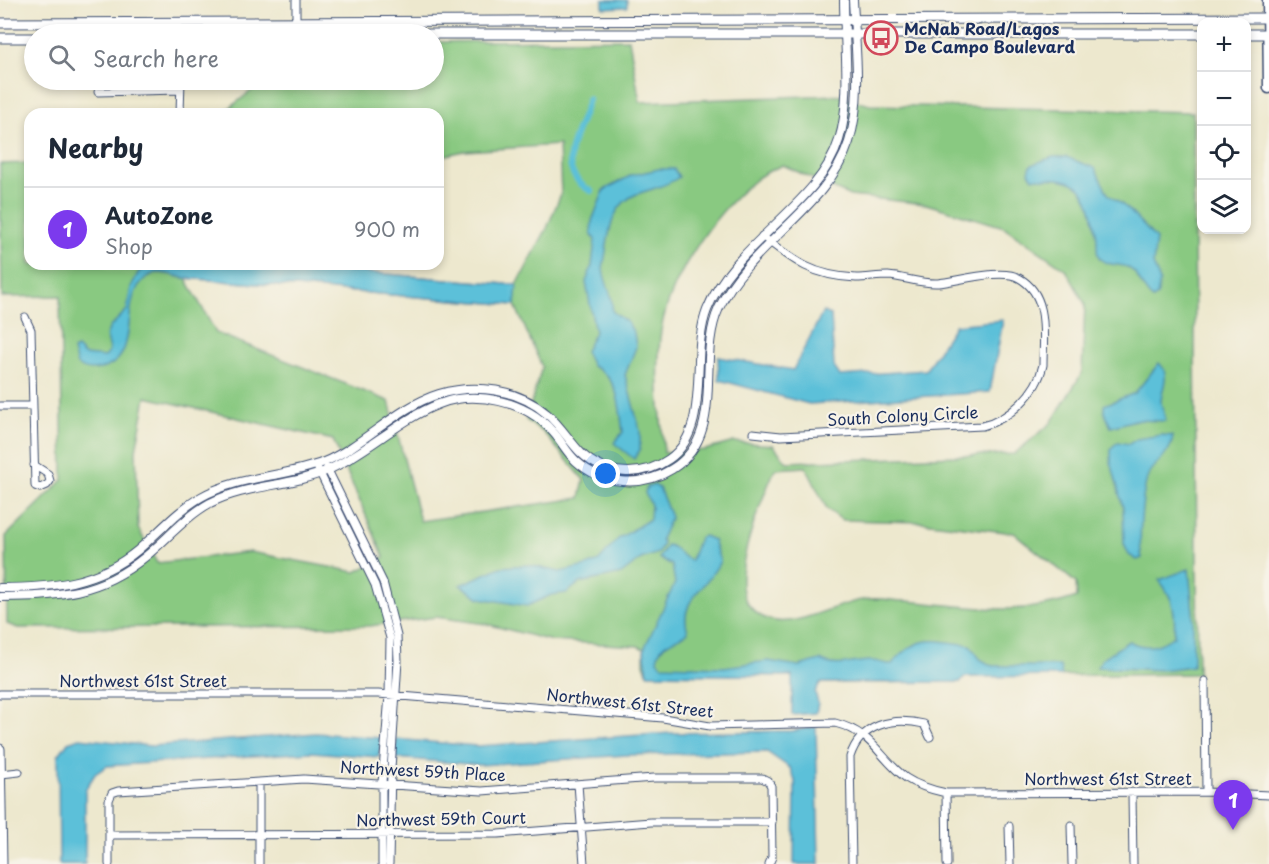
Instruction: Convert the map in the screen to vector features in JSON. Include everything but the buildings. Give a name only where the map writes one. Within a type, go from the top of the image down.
[{"type":"main road","points":[[1268,0],[1269,88]]},
{"type":"main road","points":[[0,23],[990,21],[1268,18]]},
{"type":"main road","points":[[956,34],[959,26],[982,26],[990,21]]},
{"type":"main road","points":[[444,34],[1197,34]]},
{"type":"main road","points":[[1251,34],[1269,34]]},
{"type":"main road","points":[[0,38],[24,38]]},
{"type":"main road","points":[[0,749],[2,864]]},
{"type":"street","points":[[296,0],[296,23]]},
{"type":"street","points":[[0,588],[58,585],[92,578],[124,561],[173,518],[203,496],[239,482],[322,467],[435,396],[472,388],[490,389],[529,402],[552,419],[591,461],[623,472],[641,471],[670,459],[680,449],[693,426],[697,406],[699,337],[707,310],[728,273],[800,211],[833,173],[848,144],[855,107],[849,21],[844,0]]},
{"type":"street","points":[[849,21],[853,0]]},
{"type":"street","points":[[0,597],[59,595],[95,588],[130,568],[208,504],[242,491],[287,483],[322,467],[426,411],[454,400],[490,399],[525,411],[552,430],[574,460],[586,470],[604,478],[623,482],[641,481],[673,469],[697,443],[705,420],[710,337],[716,314],[735,279],[793,205],[824,170],[839,140],[850,34]]},
{"type":"street","points":[[98,93],[180,90],[180,108]]},
{"type":"street","points":[[793,205],[800,211]]},
{"type":"street","name":"South Colony Circle","points":[[753,433],[781,436],[981,426],[997,423],[1037,380],[1043,365],[1042,311],[1036,297],[1021,278],[1005,274],[935,283],[885,276],[842,277],[807,268],[766,239]]},
{"type":"street","points":[[25,317],[31,330],[34,465]]},
{"type":"street","points":[[0,406],[32,406]]},
{"type":"street","points":[[693,426],[705,420]]},
{"type":"street","points":[[322,467],[375,585],[386,616],[390,638],[393,695],[386,784],[386,834],[389,864]]},
{"type":"street","points":[[1205,681],[1206,792]]},
{"type":"street","name":"Northwest 61st Street","points":[[0,694],[393,695],[663,718],[710,726],[836,723],[872,741],[907,778],[933,790],[946,793],[1206,792],[1269,795]]},
{"type":"street","points":[[852,864],[850,757],[861,734],[882,723],[917,722],[927,727],[930,737]]},
{"type":"street","points":[[1,774],[19,772]]},
{"type":"street","name":"Northwest 59th Place","points":[[110,835],[109,800],[112,793],[323,779],[482,791],[654,778],[762,778],[768,781],[772,822]]},
{"type":"street","points":[[258,783],[258,864]]},
{"type":"street","points":[[578,784],[584,864]]},
{"type":"street","points":[[946,793],[947,864]]},
{"type":"street","points":[[1132,793],[1133,864]]},
{"type":"street","name":"Northwest 59th Court","points":[[110,835],[498,834],[651,822],[772,822]]},
{"type":"street","points":[[769,864],[772,822]]},
{"type":"street","points":[[1071,825],[1072,864]]},
{"type":"street","points":[[1009,826],[1010,864]]},
{"type":"street","points":[[382,864],[386,834]]},
{"type":"street","points":[[109,864],[110,835]]},
{"type":"green space","points":[[629,39],[640,102],[837,95],[870,105],[1193,112],[1198,674],[965,677],[960,682],[819,683],[792,675],[648,674],[644,664],[644,649],[638,646],[552,641],[486,624],[436,617],[370,626],[18,628],[7,624],[6,536],[63,480],[60,296],[2,297],[0,164],[24,163],[24,270],[338,270],[517,285],[547,228],[561,194],[559,145],[464,151],[444,156],[444,108],[230,108],[252,90],[444,90],[444,42]],"holes":[[[783,165],[850,196],[926,204],[1004,227],[1066,270],[1085,304],[1082,373],[1051,423],[1014,454],[787,462],[773,445],[734,442],[705,450],[664,453],[659,396],[659,353],[664,317],[671,295],[694,251],[723,212],[758,178]],[[186,278],[515,305],[542,367],[526,420],[544,433],[584,480],[580,498],[420,521],[389,401],[216,333]],[[146,397],[333,440],[384,557],[356,572],[250,552],[157,563],[138,528],[136,450]],[[806,467],[827,509],[842,520],[922,522],[1014,533],[1076,583],[1077,597],[1034,607],[1013,609],[870,599],[855,601],[789,621],[774,621],[760,616],[748,604],[743,592],[742,575],[756,517],[775,469]]]},
{"type":"water","points":[[603,0],[627,0],[627,7],[603,8]]},
{"type":"water","points":[[1053,157],[1066,157],[1095,168],[1108,194],[1128,209],[1156,239],[1153,264],[1160,282],[1157,296],[1153,299],[1131,270],[1100,259],[1097,253],[1097,235],[1093,216],[1085,194],[1079,187],[1062,180],[1033,178],[1029,172],[1031,165]]},
{"type":"water","points":[[659,169],[674,169],[679,177],[665,185],[629,198],[622,205],[612,223],[603,268],[612,299],[612,311],[628,323],[634,333],[636,347],[625,375],[640,431],[640,450],[634,459],[614,443],[623,432],[616,393],[608,377],[592,366],[585,351],[595,332],[586,282],[592,266],[595,240],[591,232],[592,221],[604,190],[632,175]]},
{"type":"water","points":[[141,270],[338,270],[517,285],[515,305],[185,278],[157,273],[141,283],[134,294],[123,352],[114,362],[100,369],[85,369],[77,365],[73,350],[77,348],[84,355],[105,357],[109,352],[106,336],[110,327],[127,310],[131,288]]},
{"type":"water","points":[[823,312],[831,315],[834,367],[840,376],[926,370],[955,325],[1003,320],[990,392],[809,404],[719,380],[718,357],[793,370]]},
{"type":"water","points":[[1159,363],[1165,372],[1161,401],[1166,421],[1135,420],[1111,427],[1104,411],[1104,405],[1135,393]]},
{"type":"water","points":[[1162,435],[1173,436],[1172,442],[1164,457],[1149,474],[1141,516],[1142,558],[1137,560],[1129,555],[1124,544],[1123,508],[1111,462],[1111,448],[1118,442],[1129,444],[1137,439]]},
{"type":"water","points":[[654,485],[659,488],[671,517],[661,539],[663,544],[658,553],[641,559],[621,574],[580,583],[566,593],[551,595],[527,606],[480,598],[460,585],[501,567],[529,565],[560,572],[599,561],[618,539],[650,519],[651,505],[645,493],[647,486]]},
{"type":"water","points":[[704,536],[713,540],[720,561],[690,602],[686,621],[688,632],[661,649],[657,660],[662,665],[724,667],[768,661],[799,666],[820,660],[833,664],[873,661],[892,664],[911,647],[919,643],[936,641],[970,645],[980,659],[992,666],[1060,666],[1062,676],[965,677],[960,682],[820,683],[815,692],[818,703],[816,713],[792,715],[792,676],[648,674],[644,649],[675,583],[672,565],[659,558],[667,545],[691,560],[699,538]]},
{"type":"water","points":[[1189,569],[1193,613],[1193,666],[1161,670],[1097,667],[1103,658],[1129,641],[1141,646],[1152,646],[1163,643],[1174,636],[1173,606],[1159,580]]},
{"type":"water","points":[[816,727],[819,864],[794,864],[795,781],[790,768],[767,752],[627,755],[480,765],[395,758],[396,739],[477,746],[672,733],[792,731]]},
{"type":"water","points":[[316,733],[381,738],[379,757],[311,752],[107,766],[95,774],[85,790],[85,864],[59,864],[58,756],[68,742],[80,738],[151,746]]},
{"type":"waterway","points":[[588,99],[571,149],[570,161],[572,172],[579,182],[591,191]]},
{"type":"place","name":"McNab Road/Lagos De Campo Boulevard","points":[[881,38]]},
{"type":"place","name":"AutoZone","points":[[1233,830]]}]
